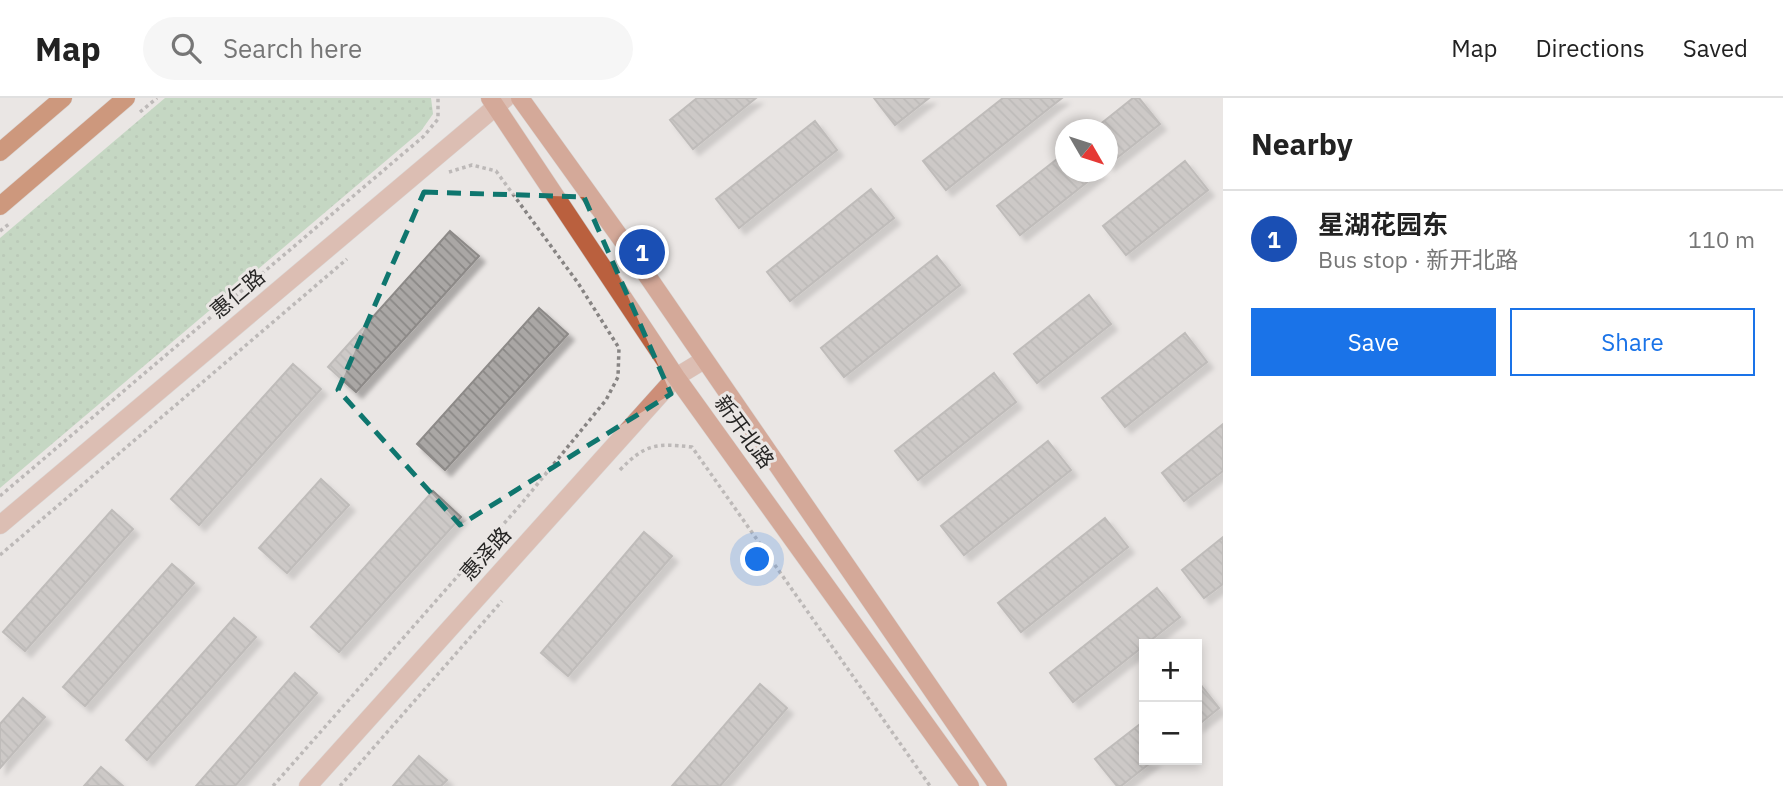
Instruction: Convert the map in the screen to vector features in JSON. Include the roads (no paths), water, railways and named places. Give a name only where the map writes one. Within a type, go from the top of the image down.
[{"type":"main road","points":[[0,152],[63,98]]},
{"type":"main road","points":[[0,206],[126,98]]},
{"type":"main road","name":"新开北路","points":[[520,98],[998,786]]},
{"type":"main road","name":"新开北路","points":[[497,101],[677,377],[970,786]]},
{"type":"street","name":"惠仁路","points":[[0,525],[497,101]]},
{"type":"street","name":"惠泽路","points":[[308,786],[677,377],[704,360]]},
{"type":"place","name":"星湖花园东","points":[[642,252]]}]
